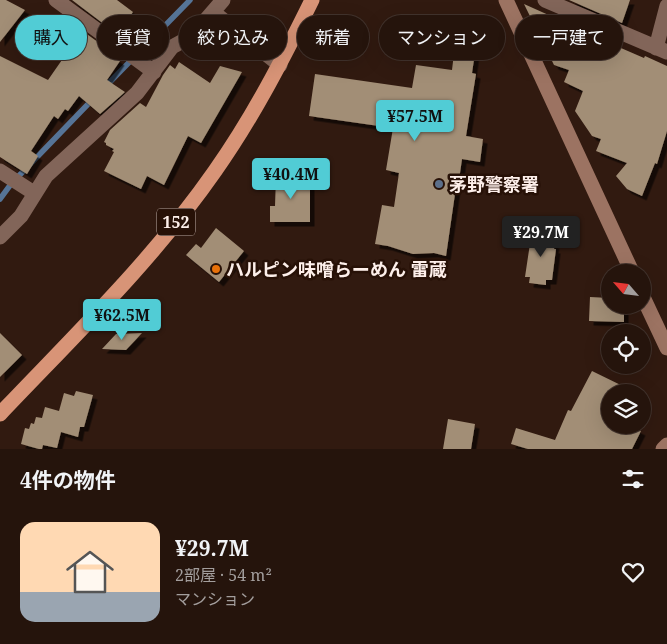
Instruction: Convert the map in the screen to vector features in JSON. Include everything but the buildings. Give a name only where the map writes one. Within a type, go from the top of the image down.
[{"type":"highway","name":"152","points":[[0,414],[122,286],[172,228],[215,170],[280,65],[312,0]]},
{"type":"street","points":[[56,0],[154,72]]},
{"type":"street","points":[[0,237],[20,216],[46,176],[138,93],[172,47],[192,36],[223,0]]},
{"type":"street","points":[[506,0],[628,264]]},
{"type":"street","points":[[546,0],[662,50],[667,6]]},
{"type":"street","points":[[213,12],[280,65]]},
{"type":"street","points":[[0,171],[34,193]]},
{"type":"street","points":[[651,314],[667,348]]},
{"type":"street","points":[[663,449],[667,445]]},
{"type":"waterway","points":[[106,86],[190,0]]},
{"type":"waterway","points":[[0,199],[11,184],[92,100]]},
{"type":"place","name":"茅野警察署","points":[[439,184]]},
{"type":"place","name":"ハルピン味噌らーめん 雷蔵","points":[[216,269]]}]
